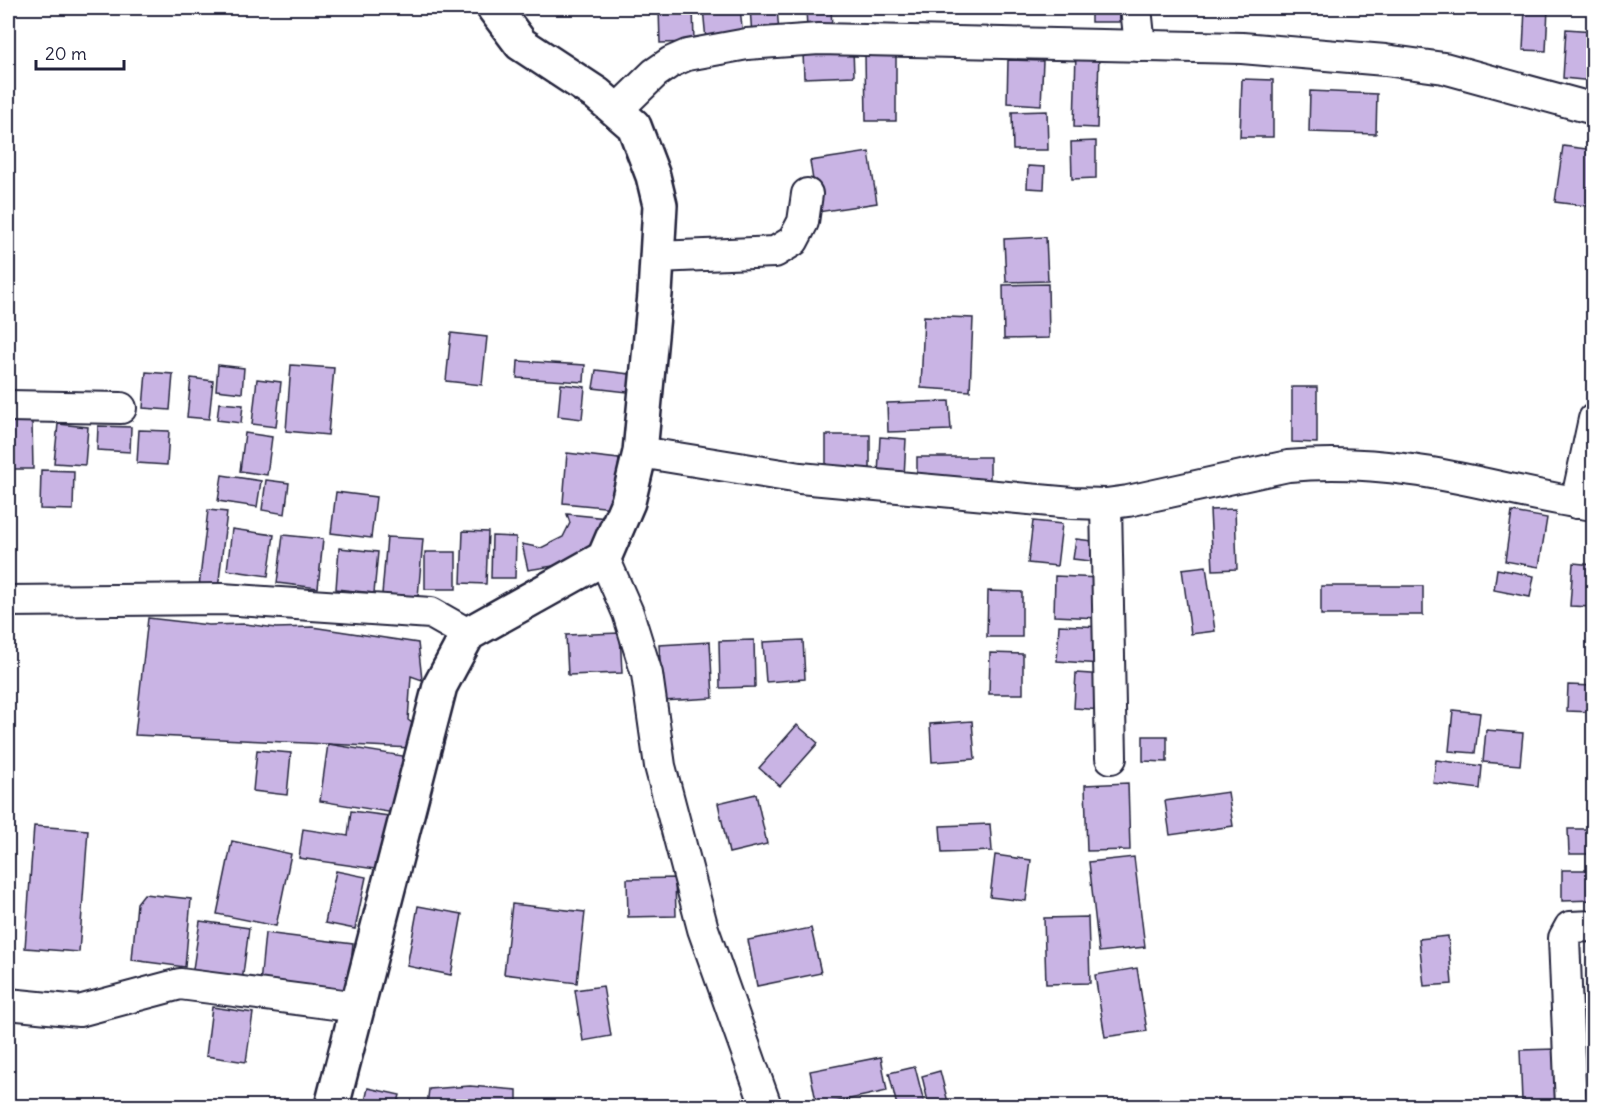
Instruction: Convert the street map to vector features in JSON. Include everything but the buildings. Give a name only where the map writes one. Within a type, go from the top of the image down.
[{"type":"street","points":[[332,1107],[440,687],[468,634],[604,558],[628,502],[640,452],[660,205],[653,176],[634,126],[597,93],[521,45],[494,8]]},
{"type":"street","points":[[1136,8],[1140,46]]},
{"type":"street","points":[[616,110],[637,89],[671,62],[687,55],[747,44],[819,39],[1242,48],[1385,60],[1444,68],[1593,109]]},
{"type":"street","points":[[657,257],[775,252],[793,241],[803,222],[807,194]]},
{"type":"street","points":[[8,406],[121,408]]},
{"type":"street","points":[[640,452],[800,478],[1072,503],[1106,504],[1260,471],[1314,464],[1353,464],[1413,470],[1585,504],[1593,419]]},
{"type":"street","points":[[1106,504],[1111,758]]},
{"type":"street","points":[[604,558],[628,613],[647,674],[660,766],[703,929],[766,1107]]},
{"type":"street","points":[[8,601],[222,599],[431,613],[468,634]]},
{"type":"street","points":[[1571,1107],[1564,939],[1570,927],[1593,926]]},
{"type":"street","points":[[8,1004],[79,1011],[180,984],[357,1007]]}]
